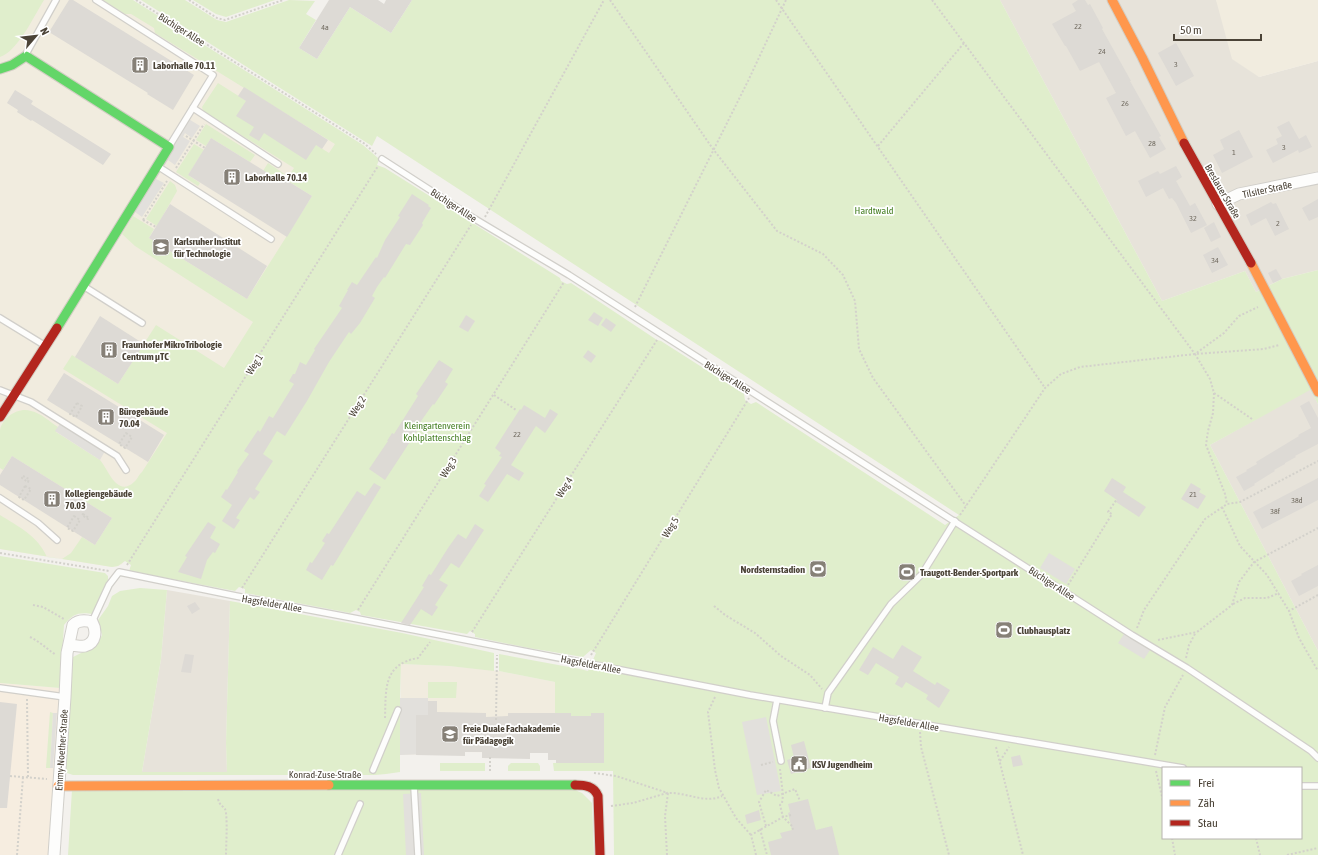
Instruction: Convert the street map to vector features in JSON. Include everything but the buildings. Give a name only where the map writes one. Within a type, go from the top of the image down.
[{"type":"street","name":"Breslauer Straße","points":[[1112,0],[1142,57],[1180,136],[1318,392]]},
{"type":"street","points":[[0,69],[12,65],[26,56],[169,148],[0,417]]},
{"type":"street","name":"Tilsiter Straße","points":[[1218,204],[1239,194],[1318,178]]},
{"type":"street","points":[[69,645],[84,646],[89,644],[94,639],[96,633],[92,622],[81,621],[76,622],[73,625]]},
{"type":"street","name":"Emmy-Noether-Straße","points":[[54,855],[67,659],[73,625]]},
{"type":"street","name":"Konrad-Zuse-Straße","points":[[58,783],[215,786],[586,785],[596,791],[599,806]]},
{"type":"street","points":[[599,806],[600,855]]},
{"type":"lane","points":[[26,56],[56,0]]},
{"type":"lane","points":[[96,0],[214,75],[169,148]]},
{"type":"lane","points":[[193,108],[278,164]]},
{"type":"lane","name":"Büchiger Allee","points":[[382,159],[482,223],[568,275],[1132,635],[1187,668],[1310,751],[1318,758]]},
{"type":"lane","points":[[158,166],[271,239]]},
{"type":"lane","points":[[84,285],[142,323]]},
{"type":"lane","points":[[0,318],[46,346]]},
{"type":"lane","points":[[0,390],[31,402],[116,456],[126,470]]},
{"type":"lane","points":[[0,498],[38,523],[58,540]]},
{"type":"lane","points":[[825,708],[828,692],[891,604],[922,574],[955,521]]},
{"type":"lane","points":[[92,622],[109,585],[119,572]]},
{"type":"lane","name":"Hagsfelder Allee","points":[[119,572],[777,700],[1175,767]]},
{"type":"lane","points":[[0,688],[65,697]]},
{"type":"lane","points":[[777,700],[773,721],[781,761]]},
{"type":"lane","points":[[373,770],[398,710]]},
{"type":"lane","points":[[414,785],[418,855]]},
{"type":"lane","points":[[1302,786],[1318,786]]},
{"type":"lane","points":[[338,855],[360,804]]},
{"type":"path","name":"Büchiger Allee","points":[[136,0],[365,144],[382,159]]},
{"type":"path","points":[[188,0],[217,18],[225,20],[283,0]]},
{"type":"path","points":[[482,223],[604,0]]},
{"type":"path","points":[[610,0],[713,149],[777,231],[823,254],[843,276],[855,301],[859,348],[873,378],[966,506]]},
{"type":"path","points":[[776,0],[1045,388]]},
{"type":"path","points":[[630,315],[748,81],[786,0]]},
{"type":"path","points":[[932,0],[1195,354],[1210,379],[1214,393],[1213,412],[1206,445],[1225,494],[1227,504]]},
{"type":"path","points":[[878,146],[964,43]]},
{"type":"path","points":[[178,132],[205,148]]},
{"type":"path","name":"Weg 1","points":[[129,563],[378,165]]},
{"type":"path","points":[[130,211],[156,228]]},
{"type":"path","name":"Weg 2","points":[[242,588],[472,223]]},
{"type":"path","name":"Weg 3","points":[[358,611],[564,283]]},
{"type":"path","points":[[1195,354],[1224,333],[1239,316],[1258,307],[1267,295]]},
{"type":"path","name":"Weg 4","points":[[466,640],[660,334]]},
{"type":"path","points":[[955,521],[1045,388],[1061,374],[1080,367],[1195,354],[1264,349],[1292,342]]},
{"type":"path","points":[[1214,393],[1252,419]]},
{"type":"path","points":[[493,395],[516,410]]},
{"type":"path","name":"Weg 5","points":[[593,652],[747,402]]},
{"type":"path","points":[[77,403],[82,406],[76,417],[70,414],[77,403]]},
{"type":"path","points":[[126,433],[132,437],[125,448],[120,444],[126,433]]},
{"type":"path","points":[[1132,635],[1136,630],[1144,610],[1205,519],[1227,504],[1240,502],[1318,461]]},
{"type":"path","points":[[25,486],[31,489],[24,500],[19,497],[25,486]]},
{"type":"path","points":[[1064,591],[1112,514],[1108,512],[1117,499]]},
{"type":"path","points":[[1222,507],[1240,546],[1267,575],[1279,593],[1289,611],[1299,638],[1318,671]]},
{"type":"path","points":[[74,516],[80,520],[73,531],[67,528],[74,516]]},
{"type":"path","points":[[1232,604],[1239,582],[1254,562],[1318,528]]},
{"type":"path","points":[[0,553],[119,572]]},
{"type":"path","points":[[1162,797],[1154,764],[1155,748],[1165,707],[1187,668],[1186,655],[1189,645],[1197,632],[1232,604],[1245,598],[1267,598],[1279,593]]},
{"type":"path","points":[[1289,611],[1318,595]]},
{"type":"path","points":[[33,605],[43,607],[73,625]]},
{"type":"path","points":[[714,606],[755,633],[781,656],[810,674],[822,688]]},
{"type":"path","points":[[1145,643],[1197,632]]},
{"type":"path","points":[[385,721],[386,690],[391,674],[396,667],[409,659],[418,658],[434,634]]},
{"type":"path","points":[[30,637],[41,643],[57,656],[67,659]]},
{"type":"path","points":[[496,720],[498,646]]},
{"type":"path","points":[[1314,664],[1318,662]]},
{"type":"path","points":[[718,689],[708,712],[715,770],[719,788],[722,796],[736,818],[751,835],[756,855]]},
{"type":"path","points":[[27,691],[28,778]]},
{"type":"path","points":[[922,724],[919,733],[921,747],[949,855]]},
{"type":"path","points":[[1000,761],[1013,740]]},
{"type":"path","points":[[996,747],[1023,855]]},
{"type":"path","points":[[490,757],[490,773]]},
{"type":"path","points":[[761,765],[781,761],[779,773],[783,794],[782,803],[780,805],[783,817],[792,826],[793,830]]},
{"type":"path","points":[[590,773],[616,776],[668,793]]},
{"type":"path","points":[[10,776],[58,783]]},
{"type":"path","points":[[17,855],[23,777]]},
{"type":"path","points":[[215,786],[220,805],[225,810],[226,855]]},
{"type":"path","points":[[766,826],[759,802],[766,790],[777,796],[795,789],[800,801]]},
{"type":"path","points":[[599,806],[621,806],[668,793],[677,792],[715,800],[722,796]]},
{"type":"path","points":[[667,855],[665,816],[668,793]]},
{"type":"path","points":[[751,835],[783,817],[791,815]]},
{"type":"path","points":[[760,829],[766,855]]},
{"type":"path","points":[[1172,839],[1175,855]]},
{"type":"path","points":[[1256,839],[1260,855]]},
{"type":"path","points":[[1287,855],[1318,848]]},
{"type":"shaded area","name":"Karlsruher Institut für Technologie","points":[[0,0],[121,0],[377,160],[122,564],[118,566],[112,567],[0,549]]},
{"type":"shaded area","points":[[1000,0],[1216,0],[1259,77],[1318,61],[1318,270],[1282,279],[1256,292],[1245,271],[1162,301]]},
{"type":"shaded area","points":[[1216,0],[1318,0],[1318,61],[1259,77],[1232,59]]},
{"type":"shaded area","points":[[187,118],[200,126],[192,138],[185,133],[183,137],[190,141],[175,165],[168,160],[156,179],[164,183],[142,217],[131,209]]},
{"type":"shaded area","points":[[1310,389],[1318,404],[1318,651],[1210,445]]},
{"type":"shaded area","points":[[62,421],[106,449],[100,460],[55,431]]},
{"type":"shaded area","points":[[1049,553],[1075,569],[1066,584],[1040,568]]},
{"type":"shaded area","points":[[167,590],[230,601],[226,743],[227,772],[142,772],[161,659]]},
{"type":"shaded area","points":[[1126,631],[1152,647],[1144,659],[1118,643]]},
{"type":"shaded area","points":[[401,664],[449,666],[499,671],[555,682],[603,698],[613,771],[556,763],[556,759],[548,753],[464,752],[400,755]]},
{"type":"shaded area","points":[[0,683],[60,688],[49,855],[0,855]]},
{"type":"shaded area","points":[[400,698],[428,698],[428,754],[400,755]]},
{"type":"shaded area","points":[[53,713],[57,713],[53,768],[50,768]]},
{"type":"shaded area","points":[[766,717],[781,791],[757,795],[742,722]]},
{"type":"shaded area","points":[[421,793],[424,855],[406,855],[403,794]]},
{"type":"green space","points":[[0,0],[44,0],[19,41],[13,48],[0,57]]},
{"type":"green space","points":[[103,0],[133,0],[363,145],[378,158],[379,160],[377,165],[385,168],[560,278],[561,281],[567,284],[571,283],[657,340],[661,341],[744,394],[745,400],[751,404],[756,402],[945,525],[959,515],[377,136],[372,146],[141,0],[185,0],[217,20],[226,22],[289,0],[315,1],[306,14],[316,20],[299,48],[317,59],[350,7],[391,33],[412,0],[1000,0],[1162,301],[1245,271],[1256,292],[1282,279],[1318,270],[1318,404],[1310,390],[1210,445],[1318,651],[1318,855],[614,855],[613,771],[554,771],[553,763],[604,763],[604,713],[591,713],[591,717],[571,717],[571,713],[555,713],[555,682],[499,671],[499,654],[588,671],[596,653],[591,650],[583,657],[529,648],[475,637],[475,634],[470,631],[467,634],[361,615],[360,612],[356,610],[350,613],[245,593],[245,589],[239,587],[235,591],[129,571],[131,565],[125,561],[118,566],[112,567],[62,559],[71,553],[82,537],[95,545],[112,518],[12,456],[3,470],[0,468],[0,430],[4,421],[12,414],[21,410],[35,412],[58,427],[56,432],[100,460],[118,484],[123,487],[134,482],[167,433],[63,369],[72,355],[118,384],[156,325],[224,368],[253,322],[135,246],[122,234],[133,216],[154,229],[149,238],[247,299],[312,196],[286,180],[294,168],[203,111],[202,107],[218,83],[329,153],[335,144],[155,33],[154,28],[131,14],[125,14]]},
{"type":"green space","points":[[193,0],[275,0],[226,17],[216,14]]},
{"type":"green space","points":[[206,124],[255,155],[250,162],[211,138],[206,146],[196,140]]},
{"type":"green space","points":[[194,144],[204,150],[188,175],[200,183],[198,186],[176,172]]},
{"type":"green space","points":[[268,163],[286,175],[282,182],[263,171]]},
{"type":"green space","points":[[170,181],[175,185],[177,191],[157,226],[146,219]]},
{"type":"green space","points":[[0,515],[27,532],[43,549],[47,557],[0,549]]},
{"type":"green space","points":[[0,556],[105,573],[108,576],[108,580],[93,614],[83,613],[73,616],[64,625],[60,688],[0,683]]},
{"type":"green space","points":[[140,588],[167,590],[161,659],[142,772],[227,772],[226,743],[230,601],[402,633],[494,653],[494,671],[449,666],[401,664],[400,772],[375,775],[73,775],[67,773],[65,771],[73,657],[97,645],[102,635],[98,620],[108,606],[112,596],[120,591]]},
{"type":"green space","points":[[428,682],[457,682],[456,698],[428,698]]},
{"type":"green space","points":[[50,712],[53,713],[50,768],[46,768]]},
{"type":"green space","points":[[440,763],[485,763],[485,771],[440,771]]},
{"type":"green space","points":[[511,763],[538,763],[540,766],[540,771],[508,771],[508,766]]},
{"type":"green space","points":[[72,790],[575,790],[582,793],[592,803],[594,855],[68,855]]},
{"type":"traffic: fast","points":[[0,69],[12,65],[26,56],[169,147],[57,328]]},
{"type":"traffic: fast","points":[[329,785],[575,785]]},
{"type":"traffic: slow","points":[[1112,0],[1184,143]]},
{"type":"traffic: slow","points":[[1251,263],[1318,392]]},
{"type":"traffic: slow","points":[[58,786],[329,785]]},
{"type":"traffic: jam","points":[[1184,143],[1251,263]]},
{"type":"traffic: jam","points":[[0,417],[57,328]]},
{"type":"traffic: jam","points":[[575,785],[582,785],[592,788],[598,796],[600,855]]},
{"type":"place","name":"Laborhalle 70.11","points":[[140,65]]},
{"type":"place","name":"Laborhalle 70.14","points":[[232,177]]},
{"type":"place","name":"Karlsruher Institut für Technologie","points":[[161,247]]},
{"type":"place","name":"Fraunhofer MikroTribologie Centrum µTC","points":[[109,350]]},
{"type":"place","name":"Bürogebäude 70.04","points":[[106,417]]},
{"type":"place","name":"Kollegiengebäude 70.03","points":[[52,499]]},
{"type":"place","name":"Nordsternstadion","points":[[818,569]]},
{"type":"place","name":"Traugott-Bender-Sportpark","points":[[907,572]]},
{"type":"place","name":"Clubhausplatz","points":[[1004,630]]},
{"type":"place","name":"Freie Duale Fachakademie für Pädagogik","points":[[450,734]]},
{"type":"place","name":"KSV Jugendheim","points":[[799,764]]},
{"type":"park label","name":"Hardtwald","points":[[874,210]]},
{"type":"park label","name":"Kleingartenverein Kohlplattenschlag","points":[[437,430]]}]
